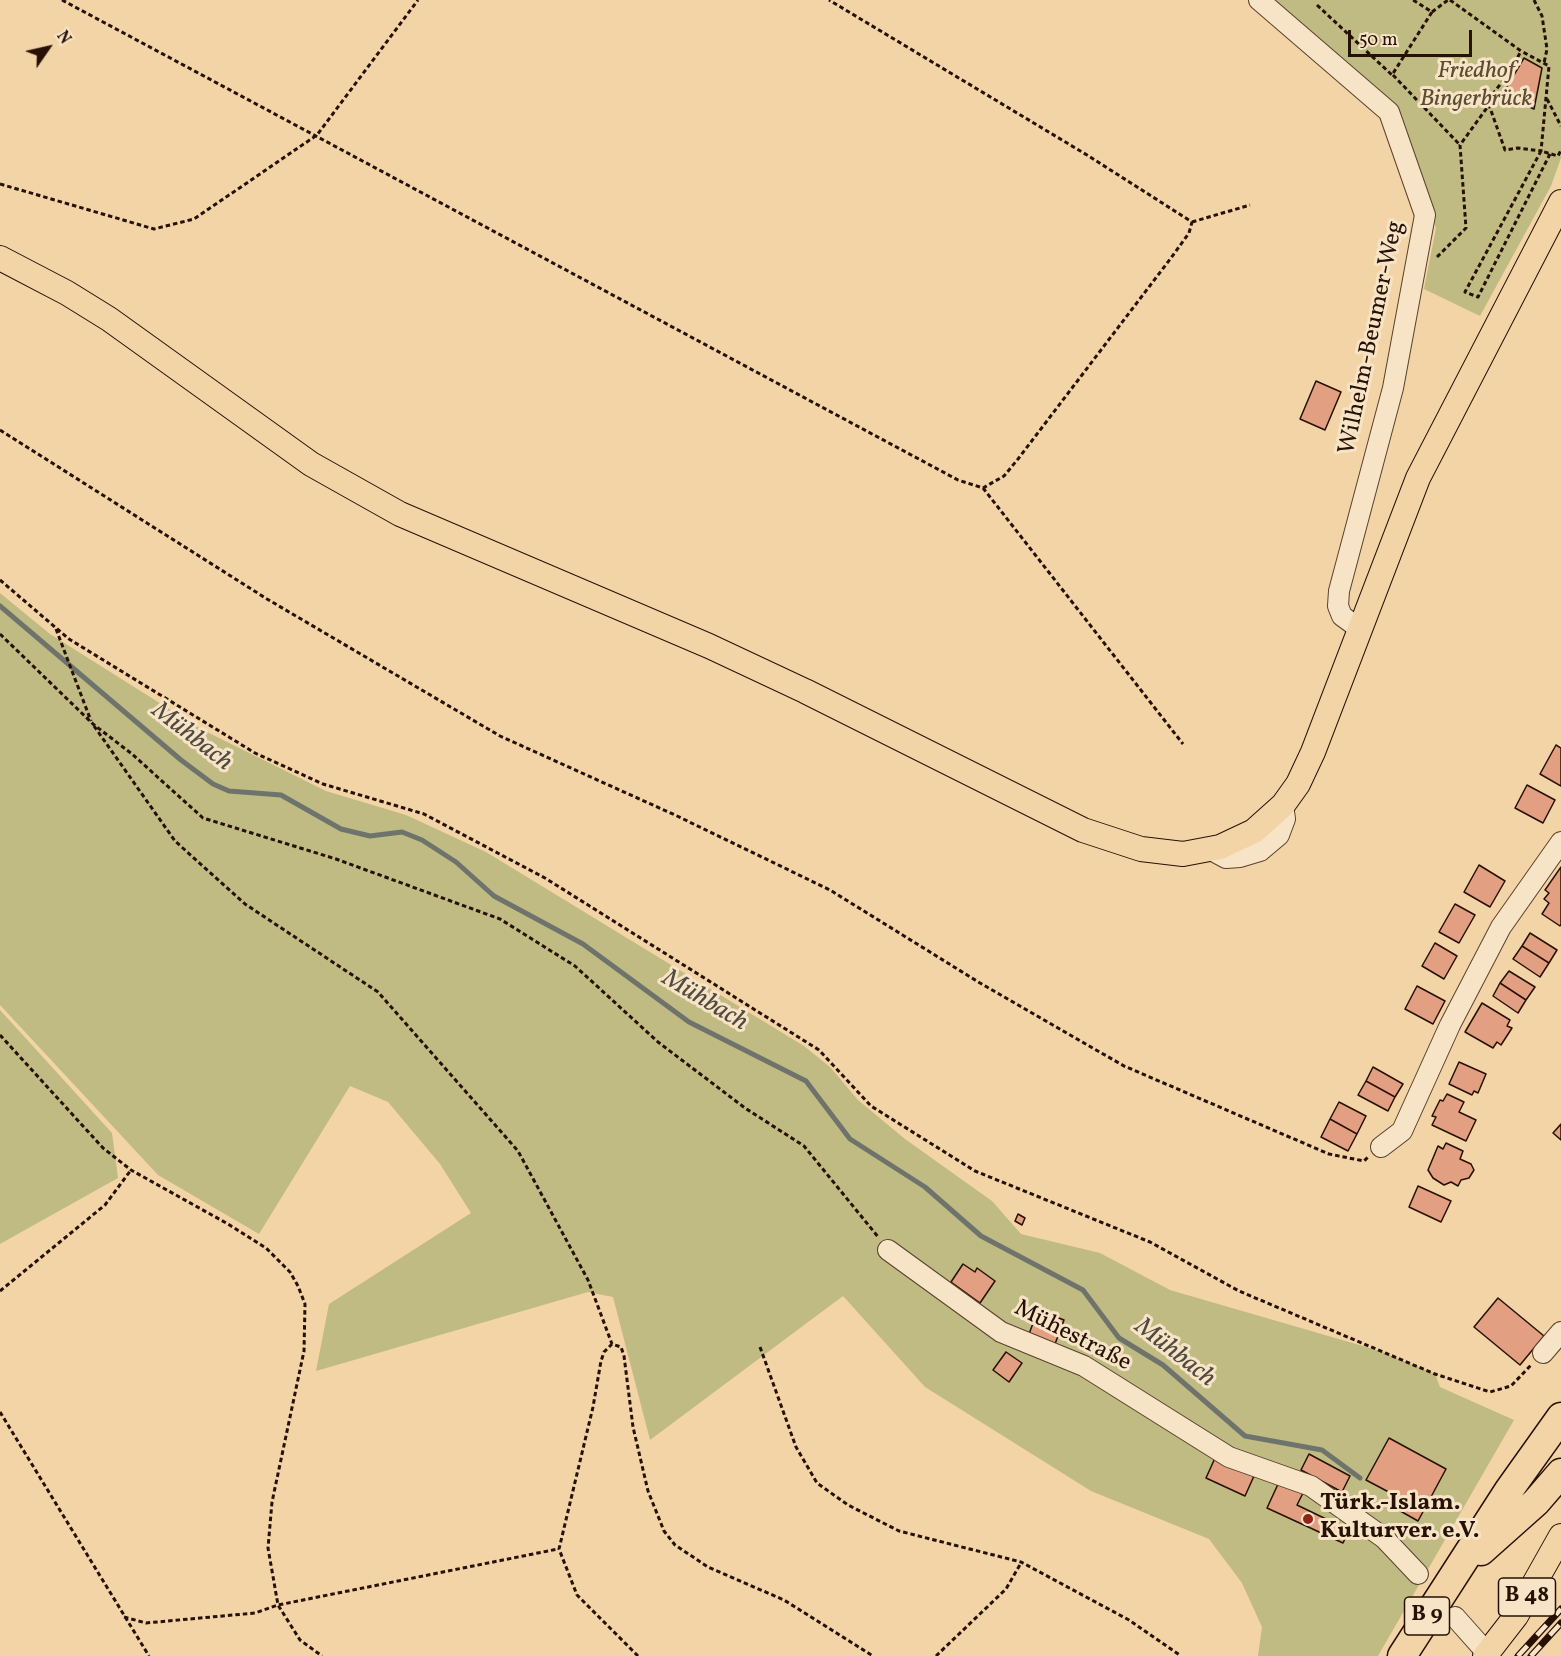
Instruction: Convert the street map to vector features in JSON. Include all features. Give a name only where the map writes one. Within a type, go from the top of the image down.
[{"type":"highway","name":"B 9","points":[[1402,1656],[1509,1490],[1561,1417]]},
{"type":"highway","points":[[1453,1577],[1536,1502],[1561,1473]]},
{"type":"main road","points":[[0,258],[58,288],[101,314],[311,464],[400,514],[730,656],[1083,830],[1155,852],[1183,854],[1211,850],[1254,831],[1283,805],[1306,769],[1427,458],[1561,202]]},
{"type":"main road","name":"B 48","points":[[1486,1655],[1516,1616],[1561,1536]]},
{"type":"street","name":"Wilhelm-Beumer-Weg","points":[[1259,0],[1389,112],[1425,215],[1393,388],[1339,591],[1338,606],[1342,616],[1360,629]]},
{"type":"street","points":[[1381,1147],[1402,1131],[1450,1025],[1501,927],[1561,842]]},
{"type":"street","name":"Mühestraße","points":[[888,1250],[1001,1332],[1084,1366],[1229,1458],[1311,1486],[1384,1538],[1418,1574]]},
{"type":"street","points":[[1543,1353],[1561,1332]]},
{"type":"street","points":[[1455,1617],[1486,1655]]},
{"type":"path","points":[[62,0],[958,480],[983,488],[1183,744]]},
{"type":"path","points":[[0,184],[154,229],[194,219],[316,135],[418,0]]},
{"type":"path","points":[[829,0],[1087,155],[1192,222],[1250,205]]},
{"type":"path","points":[[1413,0],[1432,12]]},
{"type":"path","points":[[1392,75],[1432,12],[1449,0],[1521,51],[1549,66],[1541,151],[1465,292],[1478,297],[1550,154]]},
{"type":"path","points":[[1534,0],[1542,16],[1547,49],[1544,63]]},
{"type":"path","points":[[1317,5],[1392,75],[1460,146]]},
{"type":"path","points":[[1414,280],[1466,228],[1460,146],[1489,105],[1494,91],[1510,72],[1521,51]]},
{"type":"path","points":[[1546,98],[1561,126]]},
{"type":"path","points":[[1489,105],[1505,150],[1518,148],[1558,156],[1561,150]]},
{"type":"path","points":[[983,488],[1004,476],[1018,459],[1171,258],[1189,233],[1192,222]]},
{"type":"path","points":[[0,430],[267,599],[500,736],[675,815],[830,890],[980,983],[1124,1065],[1329,1154],[1364,1161],[1381,1147]]},
{"type":"path","points":[[0,580],[79,645],[255,753],[324,784],[424,814],[545,878],[819,1050],[871,1106],[975,1171],[1150,1242],[1239,1291],[1336,1333],[1435,1374],[1490,1392],[1511,1386],[1543,1353]]},
{"type":"path","points":[[56,627],[93,724],[175,841],[245,904],[378,992],[518,1151],[588,1280],[612,1344]]},
{"type":"path","points":[[0,634],[93,724],[132,754],[203,818],[336,859],[500,919],[575,966],[658,1042],[745,1108],[804,1146],[888,1250]]},
{"type":"path","points":[[0,1035],[103,1148],[130,1170],[228,1224],[266,1248],[290,1272],[305,1304],[304,1352],[269,1521],[268,1548],[278,1605],[300,1640],[322,1656]]},
{"type":"path","points":[[0,1292],[105,1205],[130,1170]]},
{"type":"path","points":[[612,1344],[604,1352],[601,1361],[593,1407],[559,1549],[577,1595],[638,1656]]},
{"type":"path","points":[[612,1344],[621,1347],[624,1356],[633,1427],[648,1491],[664,1531],[675,1545],[708,1567],[784,1600],[873,1656]]},
{"type":"path","points":[[760,1347],[795,1447],[817,1483],[848,1505],[899,1531],[1021,1562],[1129,1620],[1181,1656]]},
{"type":"path","points":[[0,1412],[149,1656]]},
{"type":"path","points":[[124,1617],[146,1623],[255,1613],[278,1605],[559,1549]]},
{"type":"path","points":[[936,1656],[1006,1589],[1021,1562]]},
{"type":"green space","name":"Friedhof Bingerbrück","points":[[1267,0],[1561,0],[1561,158],[1551,186],[1480,316],[1424,289],[1436,228],[1391,103]]},
{"type":"green space","points":[[0,593],[50,634],[201,729],[326,791],[406,815],[486,852],[804,1046],[830,1067],[858,1100],[905,1139],[992,1201],[1021,1234],[1100,1253],[1170,1290],[1380,1351],[1435,1374],[1440,1387],[1514,1420],[1378,1656],[1258,1656],[1262,1627],[1242,1583],[1209,1539],[1091,1491],[925,1387],[843,1296],[650,1440],[613,1297],[588,1292],[316,1371],[329,1304],[471,1213],[440,1164],[388,1102],[350,1086],[259,1234],[158,1175],[0,1005]]},
{"type":"green space","points":[[0,1010],[112,1133],[118,1178],[0,1244]]},
{"type":"building","points":[[1524,58],[1542,68],[1534,109],[1502,95]]},
{"type":"building","points":[[1316,381],[1341,392],[1325,430],[1300,419]]},
{"type":"building","points":[[1556,745],[1561,748],[1561,786],[1540,774]]},
{"type":"building","points":[[1527,785],[1555,800],[1543,823],[1515,808]]},
{"type":"building","points":[[1479,865],[1505,881],[1490,907],[1464,892]]},
{"type":"building","points":[[1561,867],[1560,926],[1542,914],[1549,903],[1544,899],[1549,893],[1545,890]]},
{"type":"building","points":[[1455,904],[1475,915],[1459,943],[1439,932]]},
{"type":"building","points":[[1530,933],[1557,950],[1549,963],[1522,946]]},
{"type":"building","points":[[1435,943],[1457,956],[1444,979],[1422,966]]},
{"type":"building","points":[[1522,946],[1549,963],[1540,977],[1513,959]]},
{"type":"building","points":[[1509,971],[1535,987],[1526,1000],[1500,983]]},
{"type":"building","points":[[1500,983],[1526,1000],[1518,1013],[1493,996]]},
{"type":"building","points":[[1417,986],[1445,1001],[1433,1024],[1405,1009]]},
{"type":"building","points":[[1482,1003],[1510,1020],[1507,1026],[1512,1028],[1501,1045],[1497,1042],[1493,1048],[1465,1032]]},
{"type":"building","points":[[1459,1062],[1486,1074],[1478,1093],[1474,1091],[1472,1095],[1449,1084]]},
{"type":"building","points":[[1373,1067],[1403,1084],[1395,1097],[1366,1081]]},
{"type":"building","points":[[1366,1081],[1395,1097],[1388,1111],[1358,1095]]},
{"type":"building","points":[[1447,1094],[1464,1102],[1459,1112],[1476,1120],[1466,1141],[1432,1125],[1436,1117],[1432,1116],[1440,1100],[1443,1101]]},
{"type":"building","points":[[1339,1102],[1366,1116],[1357,1134],[1330,1119]]},
{"type":"building","points":[[1330,1119],[1357,1134],[1348,1151],[1321,1137]]},
{"type":"building","points":[[1561,1124],[1561,1140],[1553,1133]]},
{"type":"building","points":[[1446,1143],[1463,1151],[1460,1159],[1471,1164],[1474,1170],[1469,1178],[1461,1180],[1458,1186],[1451,1182],[1444,1185],[1433,1178],[1428,1170],[1438,1146],[1443,1149]]},
{"type":"building","points":[[1418,1186],[1451,1201],[1441,1222],[1409,1207]]},
{"type":"building","points":[[1018,1214],[1025,1218],[1022,1225],[1015,1221]]},
{"type":"building","points":[[963,1264],[975,1272],[977,1268],[995,1281],[980,1303],[951,1282]]},
{"type":"building","points":[[1498,1298],[1544,1336],[1520,1365],[1474,1327]]},
{"type":"building","points":[[1038,1310],[1064,1320],[1055,1344],[1029,1334]]},
{"type":"building","points":[[1006,1352],[1022,1363],[1009,1382],[993,1370]]},
{"type":"building","points":[[1389,1438],[1446,1469],[1418,1521],[1395,1508],[1400,1498],[1366,1480]]},
{"type":"building","points":[[1309,1454],[1350,1476],[1342,1492],[1301,1470]]},
{"type":"building","points":[[1215,1458],[1254,1476],[1245,1496],[1206,1478]]},
{"type":"building","name":"Türk.-Islam. Kulturver. e.V.","points":[[1279,1482],[1303,1493],[1297,1505],[1349,1530],[1343,1543],[1267,1508]]},
{"type":"waterway","name":"Mühbach","points":[[0,606],[181,760],[213,784],[229,791],[281,795],[341,829],[370,836],[402,832],[422,840],[456,862],[494,896],[583,944],[689,1022],[806,1081],[850,1139],[925,1187],[981,1236],[1083,1290],[1119,1338],[1163,1365],[1245,1436],[1322,1450],[1360,1478]]},
{"type":"railway","points":[[1518,1656],[1561,1609]]},
{"type":"railway","points":[[1531,1656],[1561,1623]]},
{"type":"place","name":"Türk.-Islam. Kulturver. e.V.","points":[[1308,1519]]}]
